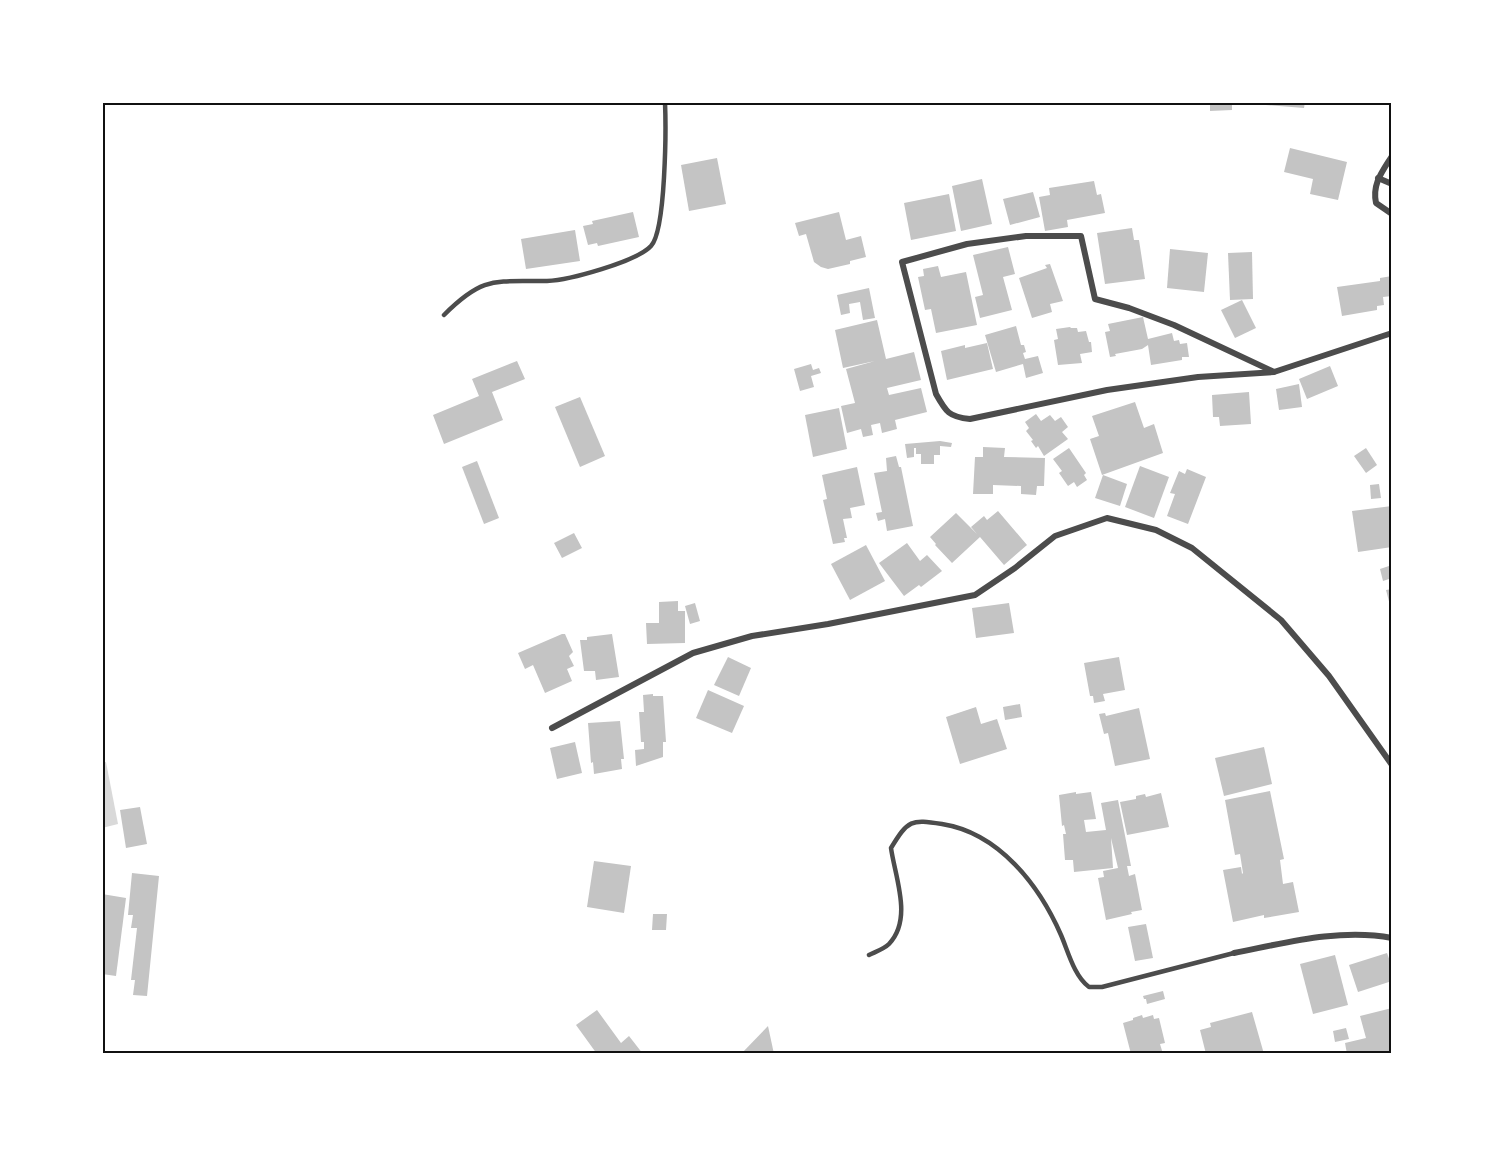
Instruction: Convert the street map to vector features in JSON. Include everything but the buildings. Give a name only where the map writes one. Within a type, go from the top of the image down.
[{"type":"street","points":[[1392,156],[1378,178],[1373,191],[1376,203],[1392,214]]},
{"type":"street","points":[[1378,178],[1392,184]]},
{"type":"street","points":[[1274,372],[1174,325],[1129,308],[1095,299],[1081,236],[1026,236],[967,244],[902,262],[936,394],[945,410],[955,418],[970,419],[1107,390],[1187,379],[1274,372],[1392,333]]},
{"type":"street","points":[[552,728],[693,653],[752,636],[828,624],[975,595],[1015,568],[1055,536],[1107,518],[1156,530],[1192,548],[1281,620],[1329,676],[1392,765]]},
{"type":"street","points":[[1234,953],[1324,937],[1373,934],[1392,938]]},
{"type":"lane","points":[[444,315],[460,298],[482,285],[502,280],[550,281],[624,263],[651,246],[657,232],[662,199],[666,138],[665,102]]},
{"type":"lane","points":[[868,955],[888,945],[898,931],[902,911],[891,848],[903,828],[918,820],[956,826],[989,842],[1020,868],[1054,918],[1081,979],[1089,987],[1102,987],[1234,953]]},
{"type":"shaded area","points":[[106,762],[118,824],[102,828],[102,763]]}]
